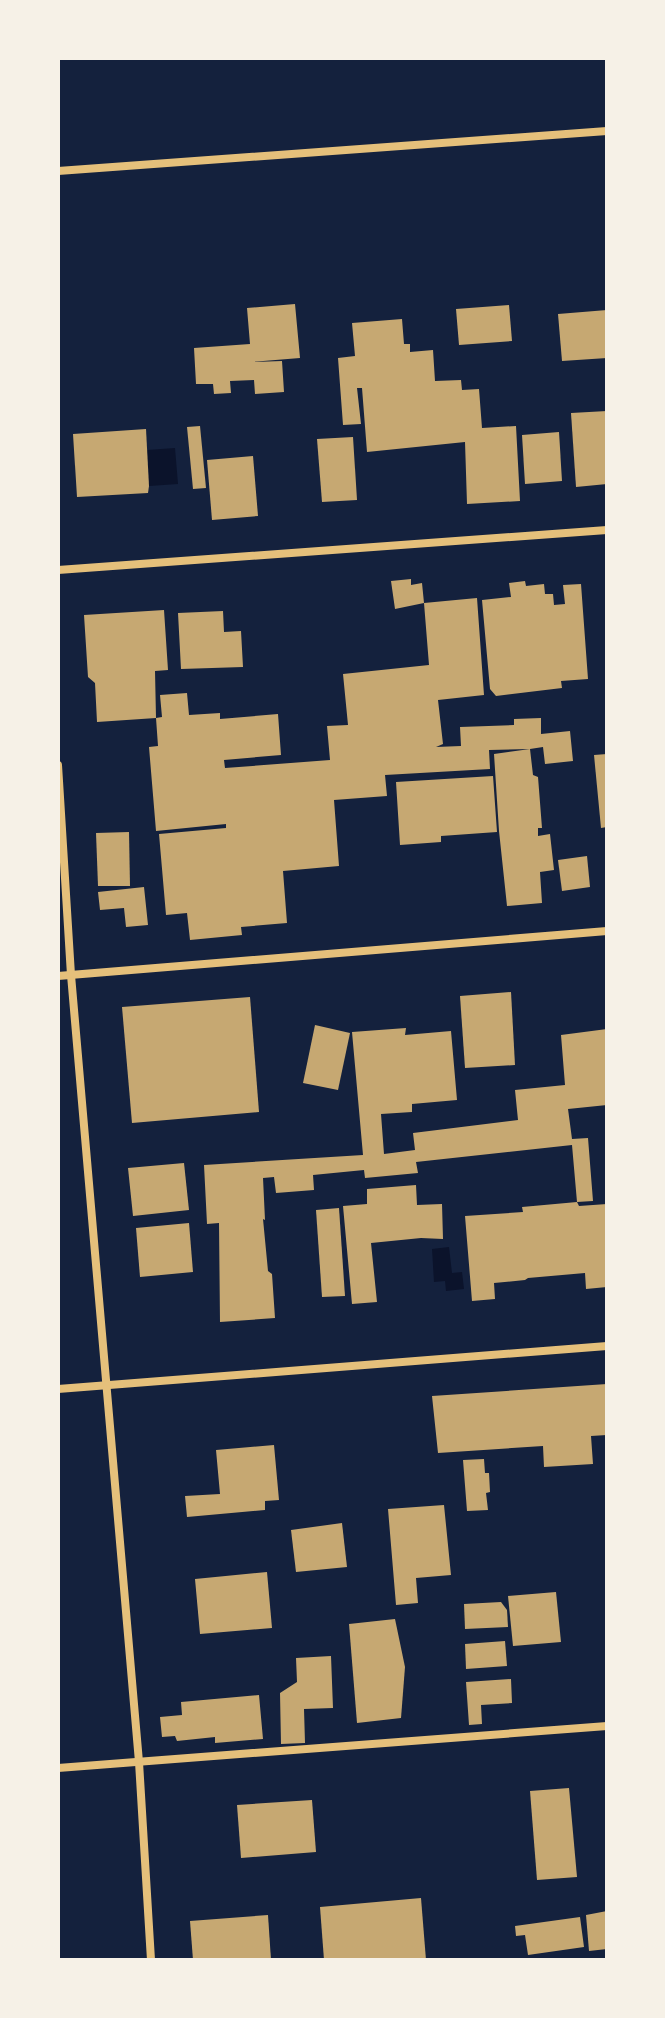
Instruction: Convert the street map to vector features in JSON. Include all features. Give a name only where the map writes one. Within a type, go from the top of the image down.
[{"type":"street","points":[[58,171],[607,131]]},
{"type":"street","points":[[58,570],[607,530]]},
{"type":"street","points":[[58,765],[71,975],[139,1762],[151,1960]]},
{"type":"street","points":[[58,976],[607,931]]},
{"type":"street","points":[[58,1389],[607,1346]]},
{"type":"street","points":[[58,1768],[607,1726]]},
{"type":"water","points":[[175,448],[178,484],[149,486],[147,450]]},
{"type":"water","points":[[449,1247],[452,1273],[462,1272],[464,1289],[446,1291],[445,1281],[434,1282],[432,1249]]},
{"type":"building","points":[[295,304],[300,358],[252,362],[282,361],[284,392],[255,394],[254,380],[230,381],[231,393],[214,394],[213,384],[196,384],[194,348],[250,344],[247,308]]},
{"type":"building","points":[[509,305],[512,341],[459,345],[456,309]]},
{"type":"building","points":[[607,310],[607,358],[562,361],[558,314]]},
{"type":"building","points":[[402,319],[404,344],[410,344],[410,352],[433,350],[435,381],[461,380],[462,390],[479,389],[482,428],[516,426],[520,501],[467,504],[465,442],[367,452],[362,388],[357,388],[361,424],[343,425],[338,358],[355,356],[352,323]]},
{"type":"building","points":[[607,411],[607,484],[576,487],[571,413]]},
{"type":"building","points":[[200,426],[206,488],[193,489],[187,427]]},
{"type":"building","points":[[146,429],[148,493],[77,497],[73,434]]},
{"type":"building","points":[[559,432],[562,481],[525,484],[522,435]]},
{"type":"building","points":[[353,437],[357,500],[322,502],[317,439]]},
{"type":"building","points":[[253,456],[258,516],[212,520],[207,460]]},
{"type":"building","points":[[411,579],[411,585],[422,583],[424,603],[395,609],[391,581]]},
{"type":"building","points":[[525,581],[526,586],[544,584],[545,594],[553,594],[554,605],[565,604],[563,585],[581,584],[588,679],[561,681],[562,688],[496,696],[490,689],[482,600],[511,597],[509,583]]},
{"type":"building","points":[[477,598],[484,695],[438,700],[443,744],[436,747],[461,746],[460,727],[514,725],[514,719],[541,718],[541,734],[570,731],[573,761],[545,764],[543,747],[489,750],[490,769],[385,775],[387,796],[334,800],[339,866],[283,871],[287,923],[241,927],[242,935],[190,940],[187,913],[166,915],[159,834],[226,828],[226,824],[156,831],[149,747],[158,746],[156,718],[162,717],[160,695],[187,693],[189,715],[220,713],[220,719],[278,714],[281,755],[224,760],[225,768],[330,760],[327,726],[348,725],[343,674],[429,665],[424,603]]},
{"type":"building","points":[[164,610],[168,670],[155,671],[156,718],[97,722],[95,683],[88,677],[84,615]]},
{"type":"building","points":[[223,611],[224,632],[241,631],[243,667],[181,669],[178,613]]},
{"type":"building","points":[[530,749],[533,775],[538,777],[542,828],[538,828],[538,836],[550,834],[554,870],[540,872],[542,903],[507,906],[494,754]]},
{"type":"building","points":[[607,754],[607,827],[601,828],[594,755]]},
{"type":"building","points":[[493,776],[497,832],[441,836],[441,842],[400,845],[396,782]]},
{"type":"building","points":[[129,832],[130,886],[98,886],[96,833]]},
{"type":"building","points":[[587,856],[590,887],[562,891],[558,860]]},
{"type":"building","points":[[144,887],[148,925],[126,927],[124,908],[100,910],[98,892]]},
{"type":"building","points":[[511,992],[515,1065],[465,1068],[460,996]]},
{"type":"building","points":[[250,997],[259,1112],[132,1123],[122,1007]]},
{"type":"building","points":[[315,1025],[350,1033],[338,1090],[303,1083]]},
{"type":"building","points":[[406,1028],[405,1035],[451,1031],[457,1100],[412,1104],[412,1112],[381,1114],[384,1154],[415,1150],[413,1133],[518,1120],[515,1090],[565,1085],[561,1035],[607,1029],[607,1105],[568,1109],[572,1139],[588,1138],[593,1201],[577,1202],[572,1145],[416,1162],[418,1173],[365,1178],[364,1170],[313,1175],[314,1190],[276,1193],[274,1177],[263,1178],[263,1219],[275,1318],[220,1322],[219,1223],[207,1224],[204,1165],[363,1155],[352,1032]]},
{"type":"building","points":[[184,1163],[189,1210],[133,1216],[128,1168]]},
{"type":"building","points":[[416,1185],[417,1205],[442,1204],[443,1239],[371,1243],[377,1302],[352,1304],[343,1206],[367,1204],[367,1189]]},
{"type":"building","points":[[577,1202],[579,1206],[607,1204],[607,1287],[586,1289],[585,1273],[528,1278],[494,1283],[495,1299],[472,1301],[465,1216],[523,1212],[522,1207]]},
{"type":"building","points":[[339,1208],[345,1296],[322,1297],[316,1210]]},
{"type":"building","points":[[189,1223],[193,1272],[140,1277],[136,1228]]},
{"type":"building","points":[[607,1384],[607,1435],[591,1436],[593,1464],[544,1467],[543,1446],[438,1453],[432,1396]]},
{"type":"building","points":[[274,1445],[279,1500],[265,1501],[265,1510],[187,1517],[185,1496],[220,1494],[216,1450]]},
{"type":"building","points":[[484,1459],[485,1473],[489,1473],[490,1492],[486,1493],[488,1510],[467,1511],[463,1460]]},
{"type":"building","points":[[444,1505],[451,1575],[416,1578],[418,1603],[396,1605],[388,1509]]},
{"type":"building","points":[[342,1523],[347,1567],[296,1572],[291,1530]]},
{"type":"building","points":[[267,1572],[272,1628],[200,1634],[195,1579]]},
{"type":"building","points":[[556,1592],[561,1642],[513,1646],[508,1596]]},
{"type":"building","points":[[501,1602],[507,1610],[508,1627],[465,1629],[464,1604]]},
{"type":"building","points":[[395,1619],[405,1667],[401,1718],[357,1723],[349,1624]]},
{"type":"building","points":[[505,1641],[507,1666],[466,1669],[465,1644]]},
{"type":"building","points":[[331,1656],[333,1708],[304,1709],[305,1743],[281,1744],[280,1693],[297,1682],[296,1658]]},
{"type":"building","points":[[511,1679],[512,1703],[481,1705],[482,1724],[469,1725],[466,1682]]},
{"type":"building","points":[[259,1695],[263,1739],[215,1743],[215,1737],[177,1741],[175,1736],[162,1737],[160,1717],[182,1715],[181,1702]]},
{"type":"building","points":[[569,1788],[577,1877],[537,1880],[530,1791]]},
{"type":"building","points":[[312,1800],[316,1852],[241,1858],[237,1805]]},
{"type":"building","points":[[421,1898],[426,1960],[324,1960],[320,1907]]},
{"type":"building","points":[[607,1911],[607,1949],[589,1951],[586,1915]]},
{"type":"building","points":[[268,1915],[271,1960],[193,1960],[190,1921]]},
{"type":"building","points":[[580,1917],[584,1947],[528,1955],[525,1935],[516,1936],[515,1926]]}]
